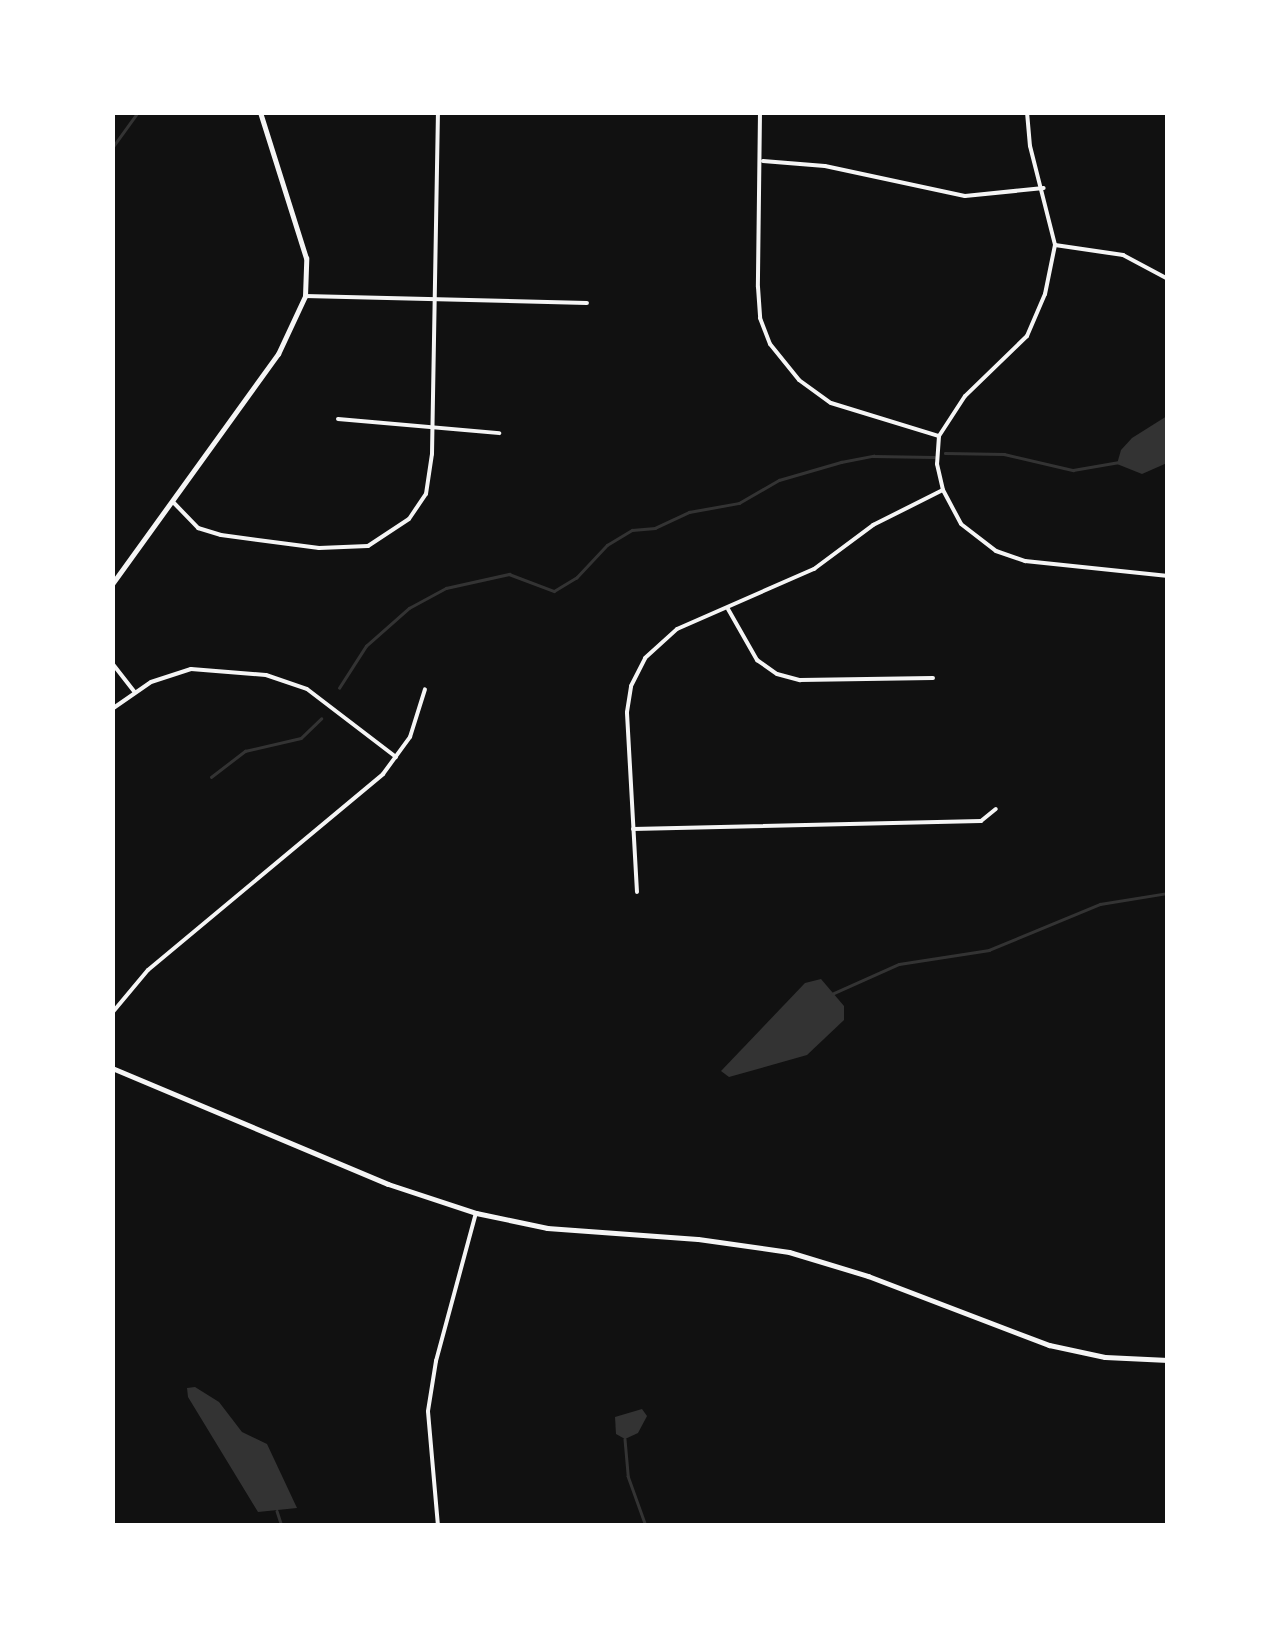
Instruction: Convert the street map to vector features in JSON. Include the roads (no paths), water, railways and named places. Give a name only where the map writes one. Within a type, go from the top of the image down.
[{"type":"street","points":[[112,584],[278,354],[305,296],[306,258],[260,112]]},
{"type":"street","points":[[174,503],[198,528],[220,536],[319,548],[368,546],[409,518],[426,494],[433,427],[438,112]]},
{"type":"street","points":[[760,112],[760,318],[778,357],[799,380],[831,402],[939,436]]},
{"type":"street","points":[[1026,112],[1030,146],[1044,188],[1055,246],[1041,309],[1027,336],[965,396],[939,436],[937,464],[942,490],[962,524],[996,551],[1025,560],[1168,576]]},
{"type":"street","points":[[761,161],[825,166],[965,196],[1044,188]]},
{"type":"street","points":[[1055,246],[1123,255],[1168,279]]},
{"type":"street","points":[[305,296],[587,303]]},
{"type":"street","points":[[338,419],[499,433]]},
{"type":"street","points":[[637,892],[626,712],[637,671],[667,635],[814,569],[874,526],[942,490]]},
{"type":"street","points":[[728,609],[757,660],[777,674],[800,680],[933,678]]},
{"type":"street","points":[[112,663],[135,692]]},
{"type":"street","points":[[112,709],[135,692],[191,668],[285,680],[307,690],[397,758]]},
{"type":"street","points":[[112,1012],[148,970],[397,758],[410,737],[425,690]]},
{"type":"street","points":[[633,829],[981,821],[996,809]]},
{"type":"street","points":[[112,1068],[388,1184],[476,1213],[548,1228],[698,1239],[789,1252],[844,1268],[1061,1348],[1116,1358],[1168,1360]]},
{"type":"street","points":[[438,1526],[428,1412],[436,1361],[476,1213]]},
{"type":"waterway","points":[[112,148],[138,112]]},
{"type":"waterway","points":[[945,453],[1004,454],[1073,470],[1120,462]]},
{"type":"waterway","points":[[339,688],[366,646],[409,608],[446,588],[509,574],[554,591],[576,578],[607,545],[632,530],[655,528],[689,512],[739,503],[779,480],[841,462],[873,456],[934,457]]},
{"type":"waterway","points":[[211,777],[245,751],[301,738],[321,719]]},
{"type":"waterway","points":[[832,994],[899,964],[989,950],[1100,904],[1168,893]]},
{"type":"waterway","points":[[625,1439],[628,1476],[646,1526]]},
{"type":"waterway","points":[[277,1511],[282,1526]]}]
